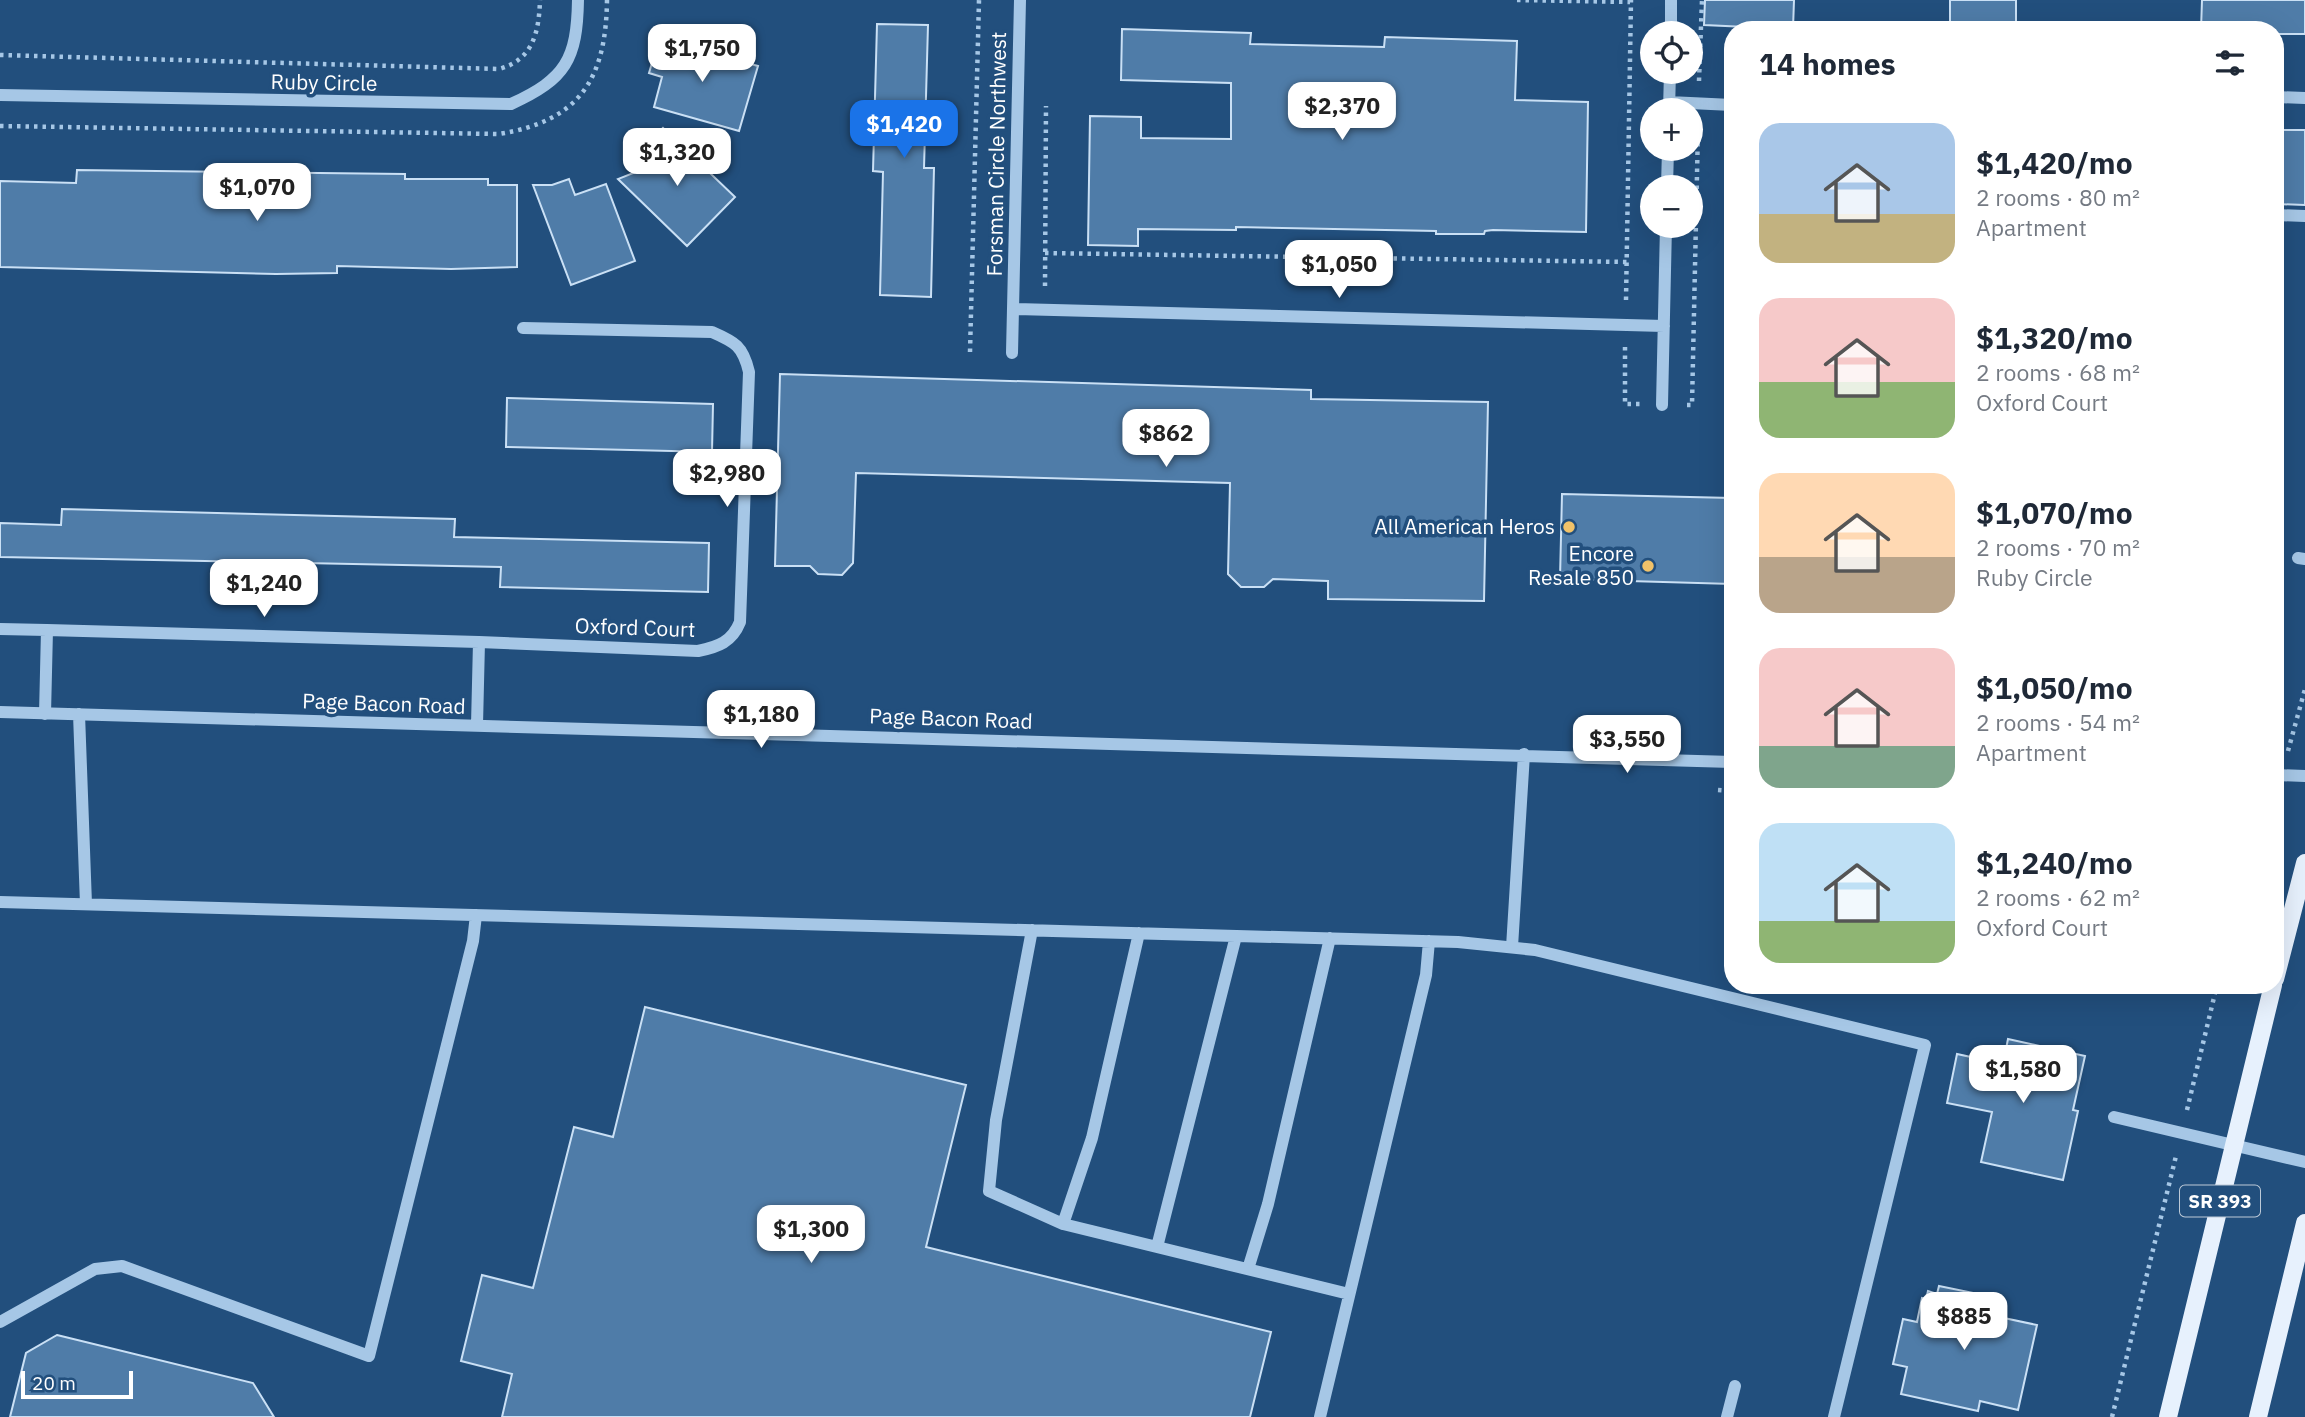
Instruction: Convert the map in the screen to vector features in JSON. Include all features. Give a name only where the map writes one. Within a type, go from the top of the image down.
[{"type":"main road","points":[[2284,944],[2305,863]]},
{"type":"main road","name":"SR 393","points":[[2168,1417],[2271,994]]},
{"type":"main road","points":[[2258,1417],[2299,1273],[2305,1223]]},
{"type":"street","name":"Ruby Circle","points":[[0,94],[511,104],[539,92],[555,79],[569,58],[577,36],[578,0]]},
{"type":"street","name":"Forsman Circle Northwest","points":[[1012,353],[1020,0]]},
{"type":"street","points":[[1671,0],[1671,21]]},
{"type":"street","points":[[2284,97],[2305,98]]},
{"type":"street","points":[[1703,103],[1724,105]]},
{"type":"street","points":[[2284,215],[2305,216]]},
{"type":"street","points":[[1662,405],[1666,238]]},
{"type":"street","points":[[1013,309],[1664,326]]},
{"type":"street","name":"Oxford Court","points":[[0,629],[480,642],[698,651],[720,646],[735,634],[740,622],[749,372],[745,353],[730,340],[712,332],[523,328]]},
{"type":"street","points":[[45,714],[47,631]]},
{"type":"street","points":[[477,726],[480,642]]},
{"type":"street","name":"Page Bacon Road","points":[[0,712],[1724,762]]},
{"type":"street","points":[[79,714],[86,904]]},
{"type":"street","points":[[1512,947],[1524,754]]},
{"type":"street","points":[[2284,775],[2305,776]]},
{"type":"street","points":[[0,902],[1330,938],[1512,947],[1607,966],[1925,1045],[1833,1417]]},
{"type":"street","points":[[0,1322],[95,1269],[122,1266],[369,1356],[473,942],[476,915]]},
{"type":"street","points":[[1032,930],[996,1121],[989,1191],[1063,1224],[1349,1294]]},
{"type":"street","points":[[1063,1224],[1092,1138],[1139,933]]},
{"type":"street","points":[[1157,1247],[1236,936]]},
{"type":"street","points":[[1248,1269],[1268,1204],[1330,938]]},
{"type":"street","points":[[1320,1417],[1426,975],[1429,941]]},
{"type":"street","points":[[2266,994],[2267,1008]]},
{"type":"street","points":[[2114,1117],[2305,1162]]},
{"type":"street","points":[[1727,1417],[1735,1386]]},
{"type":"path","points":[[0,55],[499,69],[512,66],[527,55],[536,38],[540,0]]},
{"type":"path","points":[[970,352],[979,0]]},
{"type":"path","points":[[1517,0],[1630,1],[1625,404],[1692,405],[1697,161]]},
{"type":"path","points":[[1698,98],[1702,0]]},
{"type":"path","points":[[1045,310],[1046,93]]},
{"type":"path","points":[[1045,253],[1627,262]]},
{"type":"path","points":[[2284,756],[2305,689]]},
{"type":"path","points":[[2112,1417],[2215,994]]},
{"type":"building","points":[[1705,0],[1794,0],[1793,21],[1724,21],[1724,26],[1704,25]]},
{"type":"building","points":[[1950,0],[2016,0],[2016,21],[1950,21]]},
{"type":"building","points":[[2202,0],[2305,0],[2305,34],[2284,34],[2284,21],[2201,21]]},
{"type":"building","points":[[877,24],[928,25],[924,168],[934,168],[931,297],[880,295],[883,172],[873,171]]},
{"type":"building","points":[[1122,29],[1251,33],[1250,44],[1384,47],[1385,37],[1517,41],[1515,100],[1588,102],[1586,232],[1493,230],[1485,231],[1484,234],[1436,234],[1436,231],[1236,227],[1236,230],[1138,229],[1138,246],[1088,245],[1090,116],[1141,117],[1141,138],[1231,139],[1231,83],[1121,80]]},
{"type":"building","points":[[659,39],[758,66],[739,131],[654,107],[662,77],[649,73]]},
{"type":"building","points":[[663,128],[735,197],[687,246],[618,179],[651,166],[638,153]]},
{"type":"building","points":[[2284,130],[2305,130],[2305,205],[2284,204]]},
{"type":"building","points":[[77,170],[405,174],[405,179],[488,179],[488,185],[517,185],[517,267],[451,269],[337,266],[337,273],[276,274],[0,267],[0,181],[76,183]]},
{"type":"building","points":[[569,179],[575,195],[606,184],[635,261],[571,285],[533,185],[552,185]]},
{"type":"building","points":[[780,374],[1311,390],[1311,399],[1488,402],[1484,601],[1328,599],[1328,581],[1273,579],[1264,587],[1241,587],[1228,574],[1230,483],[856,473],[853,563],[842,575],[818,574],[810,566],[775,566]]},
{"type":"building","points":[[507,398],[713,404],[712,452],[506,447]]},
{"type":"building","points":[[1562,494],[1724,498],[1724,584],[1560,579]]},
{"type":"building","points":[[62,509],[455,519],[454,537],[709,543],[708,592],[500,587],[501,567],[0,557],[0,523],[61,525]]},
{"type":"building","points":[[645,1007],[966,1085],[926,1247],[1271,1332],[1250,1417],[502,1417],[512,1374],[461,1361],[482,1275],[533,1288],[574,1127],[613,1137]]},
{"type":"building","points":[[2008,1039],[2085,1056],[2073,1110],[2078,1111],[2063,1180],[1981,1162],[1992,1112],[1947,1103],[1957,1054],[2003,1064]]},
{"type":"building","points":[[1939,1286],[1988,1296],[1985,1314],[2037,1325],[2018,1410],[1980,1401],[1978,1411],[1901,1394],[1907,1367],[1893,1364],[1903,1319],[1917,1322],[1922,1298],[1926,1299],[1928,1291],[1937,1294]]},
{"type":"building","points":[[57,1335],[253,1383],[274,1417],[10,1417],[26,1353]]},
{"type":"place","name":"All American Heros","points":[[1569,527]]},
{"type":"place","name":"Encore Resale 850","points":[[1648,566]]}]
